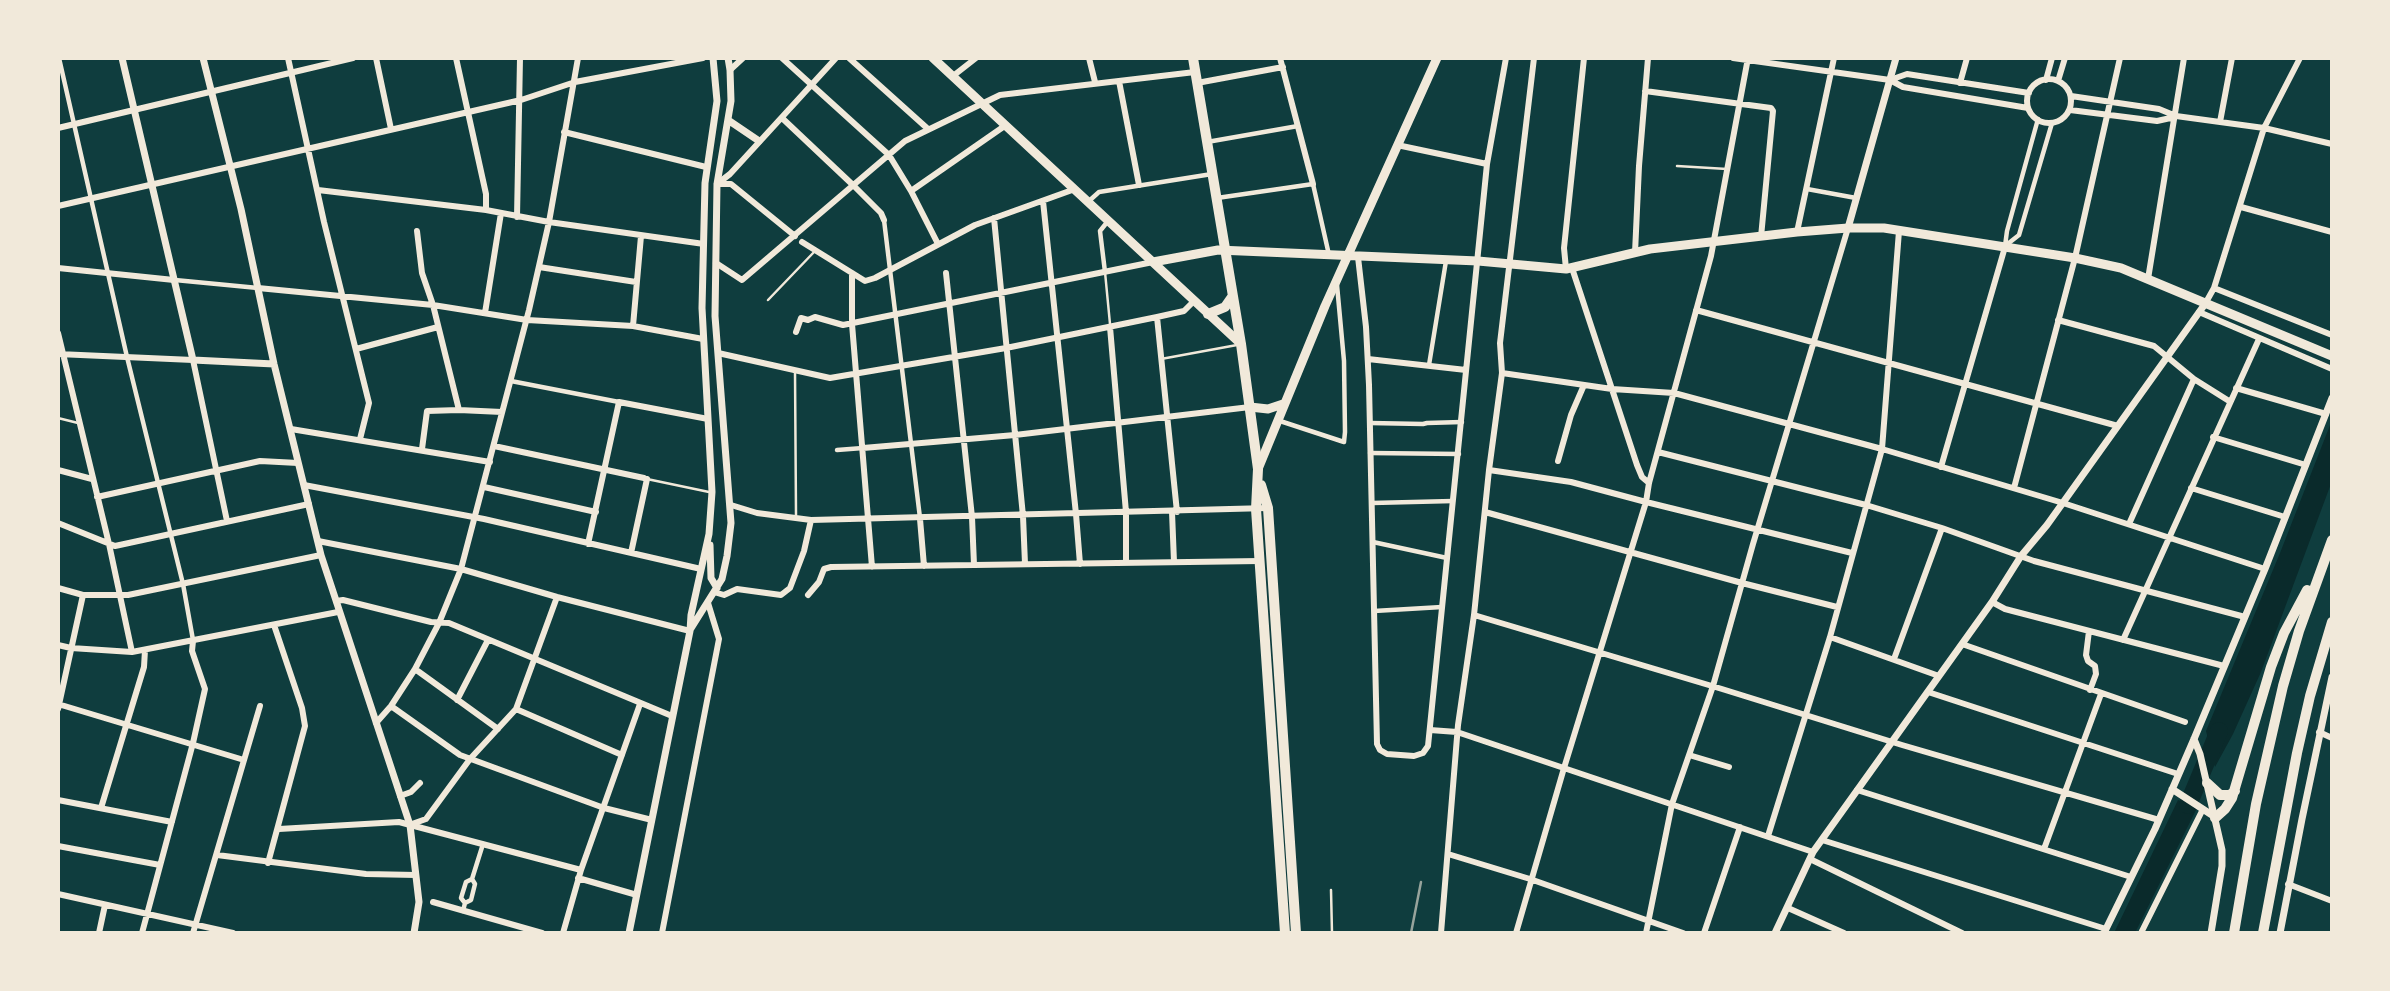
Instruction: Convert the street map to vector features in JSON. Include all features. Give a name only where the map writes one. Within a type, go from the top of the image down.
[{"type":"highway","points":[[2234,933],[2259,793],[2283,686],[2299,631],[2332,540]]},
{"type":"highway","points":[[2215,818],[2228,806],[2235,791],[2284,633],[2325,557]]},
{"type":"highway","points":[[2263,933],[2299,742],[2332,622]]},
{"type":"highway","points":[[2207,783],[2220,795],[2230,795],[2235,791]]},
{"type":"main road","points":[[933,58],[1241,344]]},
{"type":"main road","points":[[1193,58],[1241,344],[1258,473],[1268,508],[1296,933]]},
{"type":"main road","points":[[1285,933],[1256,509],[1258,473],[1283,404],[1437,58]]},
{"type":"main road","points":[[1153,262],[1225,250],[1478,261],[1569,268],[1650,249],[1797,232],[1848,228],[1899,230],[2121,268],[2148,279],[2202,309],[2223,312],[2332,356]]},
{"type":"main road","points":[[1208,314],[1225,307],[1232,297]]},
{"type":"main road","points":[[1250,407],[1274,408],[1283,404]]},
{"type":"street","points":[[59,58],[127,357],[183,584],[193,641],[192,651],[205,689],[142,933]]},
{"type":"street","points":[[122,58],[193,360],[227,521]]},
{"type":"street","points":[[203,58],[321,555],[410,825],[419,902],[414,933]]},
{"type":"street","points":[[288,58],[369,403],[360,439]]},
{"type":"street","points":[[58,128],[353,58]]},
{"type":"street","points":[[376,58],[391,129]]},
{"type":"street","points":[[456,58],[486,194],[486,211]]},
{"type":"street","points":[[517,217],[520,58]]},
{"type":"street","points":[[376,723],[391,706],[415,668],[439,623],[461,569],[527,320],[549,222],[578,58]]},
{"type":"street","points":[[58,206],[521,100],[575,82],[704,58]]},
{"type":"street","points":[[713,58],[718,101],[706,167],[703,339],[712,492],[709,534],[711,578],[716,590]]},
{"type":"street","points":[[690,631],[716,590],[727,556],[731,505],[715,316],[717,184],[729,120],[728,58]]},
{"type":"street","points":[[730,70],[743,58]]},
{"type":"street","points":[[782,58],[889,155],[938,244]]},
{"type":"street","points":[[717,184],[730,174],[835,58]]},
{"type":"street","points":[[849,58],[928,129]]},
{"type":"street","points":[[953,76],[976,58]]},
{"type":"street","points":[[1089,58],[1095,82]]},
{"type":"street","points":[[1280,58],[1329,256]]},
{"type":"street","points":[[1358,257],[1368,359],[1377,744],[1380,750],[1387,754],[1414,756],[1423,753],[1428,746],[1487,164],[1506,58]]},
{"type":"street","points":[[1441,933],[1458,732],[1475,615],[1489,470],[1502,373],[1500,342],[1534,58]]},
{"type":"street","points":[[1584,58],[1564,248],[1637,465],[1642,477],[1649,483]]},
{"type":"street","points":[[1634,253],[1648,58]]},
{"type":"street","points":[[1733,58],[1890,80],[1903,88],[2028,107],[2043,122],[2059,121],[2070,110],[2071,96],[2059,81],[2046,80],[2038,83],[2029,93],[2028,107]]},
{"type":"street","points":[[1797,232],[1835,58]]},
{"type":"street","points":[[1646,933],[1672,804],[1713,686],[1896,58]]},
{"type":"street","points":[[1960,83],[1967,58]]},
{"type":"street","points":[[2046,80],[2052,58]]},
{"type":"street","points":[[2059,81],[2064,58]]},
{"type":"street","points":[[2014,488],[2075,258],[2120,58]]},
{"type":"street","points":[[2148,279],[2184,58]]},
{"type":"street","points":[[2220,122],[2232,58]]},
{"type":"street","points":[[1775,933],[1812,855],[1822,840],[1992,603],[2021,556],[2063,503],[2202,309],[2214,288],[2264,128],[2300,58]]},
{"type":"street","points":[[1516,933],[1530,879],[1646,502],[1713,242],[1748,59]]},
{"type":"street","points":[[1197,83],[1283,67]]},
{"type":"street","points":[[716,263],[743,280],[905,141],[1000,95],[1195,72]]},
{"type":"street","points":[[1890,80],[1907,74],[2029,93]]},
{"type":"street","points":[[1119,80],[1139,185]]},
{"type":"street","points":[[1645,91],[1767,106],[1773,111],[1761,237]]},
{"type":"street","points":[[2071,96],[2160,108],[2176,117]]},
{"type":"street","points":[[2070,110],[2157,121],[2176,117],[2220,122],[2264,128],[2332,144]]},
{"type":"street","points":[[782,118],[854,186],[884,220],[912,443],[924,566]]},
{"type":"street","points":[[1941,467],[2005,247],[2038,119]]},
{"type":"street","points":[[729,120],[759,141]]},
{"type":"street","points":[[2005,247],[2019,235],[2052,123]]},
{"type":"street","points":[[911,191],[1006,125]]},
{"type":"street","points":[[1206,142],[1298,126]]},
{"type":"street","points":[[564,132],[706,167]]},
{"type":"street","points":[[1397,145],[1487,164]]},
{"type":"street","points":[[1088,201],[1099,192],[1212,174]]},
{"type":"street","points":[[717,184],[731,184],[795,236]]},
{"type":"street","points":[[1216,198],[1313,184]]},
{"type":"street","points":[[802,242],[865,281],[994,218],[1075,189]]},
{"type":"street","points":[[1807,189],[1856,198]]},
{"type":"street","points":[[318,190],[486,211],[704,244]]},
{"type":"street","points":[[1043,201],[1080,564]]},
{"type":"street","points":[[2241,207],[2332,232]]},
{"type":"street","points":[[485,313],[501,214]]},
{"type":"street","points":[[994,218],[1026,565]]},
{"type":"street","points":[[1105,272],[1100,231],[1108,220]]},
{"type":"street","points":[[1768,836],[1830,638],[1882,449],[1899,230]]},
{"type":"street","points":[[417,231],[422,273],[459,410]]},
{"type":"street","points":[[633,327],[640,236]]},
{"type":"street","points":[[1429,365],[1446,260]]},
{"type":"street","points":[[796,332],[801,318],[808,320],[815,317],[842,326],[1153,262]]},
{"type":"street","points":[[539,267],[636,282]]},
{"type":"street","points":[[58,268],[342,295],[527,320],[633,327],[703,339]]},
{"type":"street","points":[[850,271],[872,567]]},
{"type":"street","points":[[946,273],[972,517],[974,565]]},
{"type":"street","points":[[1277,420],[1344,442],[1344,361],[1337,280]]},
{"type":"street","points":[[2214,288],[2332,335]]},
{"type":"street","points":[[718,353],[822,378],[856,375],[1157,317],[1184,311],[1194,301]]},
{"type":"street","points":[[2202,309],[2259,339],[2332,369]]},
{"type":"street","points":[[1696,310],[2118,426]]},
{"type":"street","points":[[1157,317],[1168,416],[1174,562]]},
{"type":"street","points":[[2058,320],[2154,346],[2194,379],[2229,401]]},
{"type":"street","points":[[356,349],[438,327]]},
{"type":"street","points":[[1110,327],[1126,512],[1126,563]]},
{"type":"street","points":[[58,333],[60,354],[97,496],[132,652]]},
{"type":"street","points":[[2123,640],[2259,339]]},
{"type":"street","points":[[60,354],[274,364]]},
{"type":"street","points":[[1368,359],[1466,370]]},
{"type":"street","points":[[1502,373],[1584,385],[1674,393],[2014,488],[2265,569]]},
{"type":"street","points":[[2129,524],[2194,379]]},
{"type":"street","points":[[510,381],[708,419]]},
{"type":"street","points":[[1558,461],[1571,415],[1584,385]]},
{"type":"street","points":[[2236,388],[2326,414]]},
{"type":"street","points":[[1822,840],[2105,931],[2159,820],[2194,739],[2332,398]]},
{"type":"street","points":[[588,544],[619,402]]},
{"type":"street","points":[[838,450],[1015,435],[1250,407]]},
{"type":"street","points":[[422,449],[427,411],[502,412]]},
{"type":"street","points":[[1369,423],[1462,422]]},
{"type":"street","points":[[291,429],[490,462]]},
{"type":"street","points":[[2213,437],[2306,465]]},
{"type":"street","points":[[494,446],[646,478],[631,553]]},
{"type":"street","points":[[1658,452],[1866,505],[1942,527],[2034,561],[2245,617]]},
{"type":"street","points":[[1370,453],[1459,454]]},
{"type":"street","points":[[97,496],[260,461],[298,463]]},
{"type":"street","points":[[58,470],[92,480]]},
{"type":"street","points":[[1489,470],[1571,482],[1852,553]]},
{"type":"street","points":[[304,485],[476,517],[701,569]]},
{"type":"street","points":[[484,487],[596,512]]},
{"type":"street","points":[[2191,488],[2285,517]]},
{"type":"street","points":[[1372,503],[1453,501]]},
{"type":"street","points":[[58,523],[115,545],[309,504]]},
{"type":"street","points":[[731,505],[757,513],[811,520],[1268,508]]},
{"type":"street","points":[[1485,512],[1837,607]]},
{"type":"street","points":[[716,590],[729,594],[737,589],[781,595],[790,588],[804,551],[811,520]]},
{"type":"street","points":[[1894,659],[1942,527]]},
{"type":"street","points":[[629,933],[709,534]]},
{"type":"street","points":[[318,541],[461,569],[690,631]]},
{"type":"street","points":[[1373,542],[1448,558]]},
{"type":"street","points":[[58,588],[83,595],[120,596],[321,555]]},
{"type":"street","points":[[808,595],[814,590],[821,572],[826,568],[1260,561]]},
{"type":"street","points":[[83,595],[58,706],[193,743],[244,760]]},
{"type":"street","points":[[410,825],[426,819],[470,759],[516,709],[557,597]]},
{"type":"street","points":[[336,601],[344,600],[439,623],[449,623],[672,716]]},
{"type":"street","points":[[662,933],[719,639],[708,603]]},
{"type":"street","points":[[1992,603],[2005,609],[2224,666]]},
{"type":"street","points":[[1374,611],[1443,607]]},
{"type":"street","points":[[58,645],[132,652],[338,612]]},
{"type":"street","points":[[1475,615],[2159,820]]},
{"type":"street","points":[[268,863],[305,726],[302,708],[274,625]]},
{"type":"street","points":[[2090,631],[2086,655],[2088,661],[2095,666],[2096,674],[2090,690]]},
{"type":"street","points":[[1830,638],[1940,676]]},
{"type":"street","points":[[457,700],[488,640]]},
{"type":"street","points":[[1962,644],[2185,722]]},
{"type":"street","points":[[101,808],[144,667],[145,650]]},
{"type":"street","points":[[415,668],[498,729]]},
{"type":"street","points":[[2280,933],[2332,677]]},
{"type":"street","points":[[1928,692],[2178,774]]},
{"type":"street","points":[[2044,849],[2101,694]]},
{"type":"street","points":[[563,933],[578,878],[640,704]]},
{"type":"street","points":[[193,933],[260,706]]},
{"type":"street","points":[[391,706],[460,755],[604,808],[652,820]]},
{"type":"street","points":[[516,709],[622,755]]},
{"type":"street","points":[[1430,730],[1458,732],[1768,836],[1812,855],[1962,933]]},
{"type":"street","points":[[2319,732],[2332,738]]},
{"type":"street","points":[[2194,739],[2221,843],[2222,866],[2211,933]]},
{"type":"street","points":[[1689,755],[1729,767]]},
{"type":"street","points":[[400,796],[411,792],[420,783]]},
{"type":"street","points":[[2172,789],[2215,818]]},
{"type":"street","points":[[1857,790],[2131,877]]},
{"type":"street","points":[[58,800],[172,822]]},
{"type":"street","points":[[2141,933],[2200,807]]},
{"type":"street","points":[[279,829],[399,822],[581,870]]},
{"type":"street","points":[[1704,933],[1740,827]]},
{"type":"street","points":[[465,903],[461,898],[466,882],[472,879],[483,844]]},
{"type":"street","points":[[58,846],[160,865]]},
{"type":"street","points":[[1448,854],[1530,879],[1683,933]]},
{"type":"street","points":[[218,855],[366,874],[416,875]]},
{"type":"street","points":[[578,878],[637,895]]},
{"type":"street","points":[[463,911],[465,903],[471,900],[475,884],[472,879]]},
{"type":"street","points":[[2288,884],[2332,901]]},
{"type":"street","points":[[58,894],[212,931],[233,933]]},
{"type":"street","points":[[433,902],[542,933]]},
{"type":"street","points":[[99,933],[105,905]]},
{"type":"street","points":[[1788,908],[1844,933]]},
{"type":"lane","points":[[1790,66],[1791,58]]},
{"type":"lane","points":[[1677,166],[1727,169]]},
{"type":"lane","points":[[768,300],[815,251]]},
{"type":"lane","points":[[1105,272],[1110,327]]},
{"type":"lane","points":[[1161,359],[1241,344]]},
{"type":"lane","points":[[795,372],[796,518]]},
{"type":"lane","points":[[58,418],[78,423]]},
{"type":"lane","points":[[646,478],[712,492]]},
{"type":"lane","points":[[1331,890],[1332,933]]},
{"type":"water","points":[[2332,420],[2332,481],[2261,672],[2215,767],[2206,731]]},
{"type":"water","points":[[2178,800],[2197,808],[2135,933],[2114,933]]},
{"type":"waterway","points":[[2188,805],[2219,731]]},
{"type":"railway","points":[[1411,933],[1421,882]]}]
